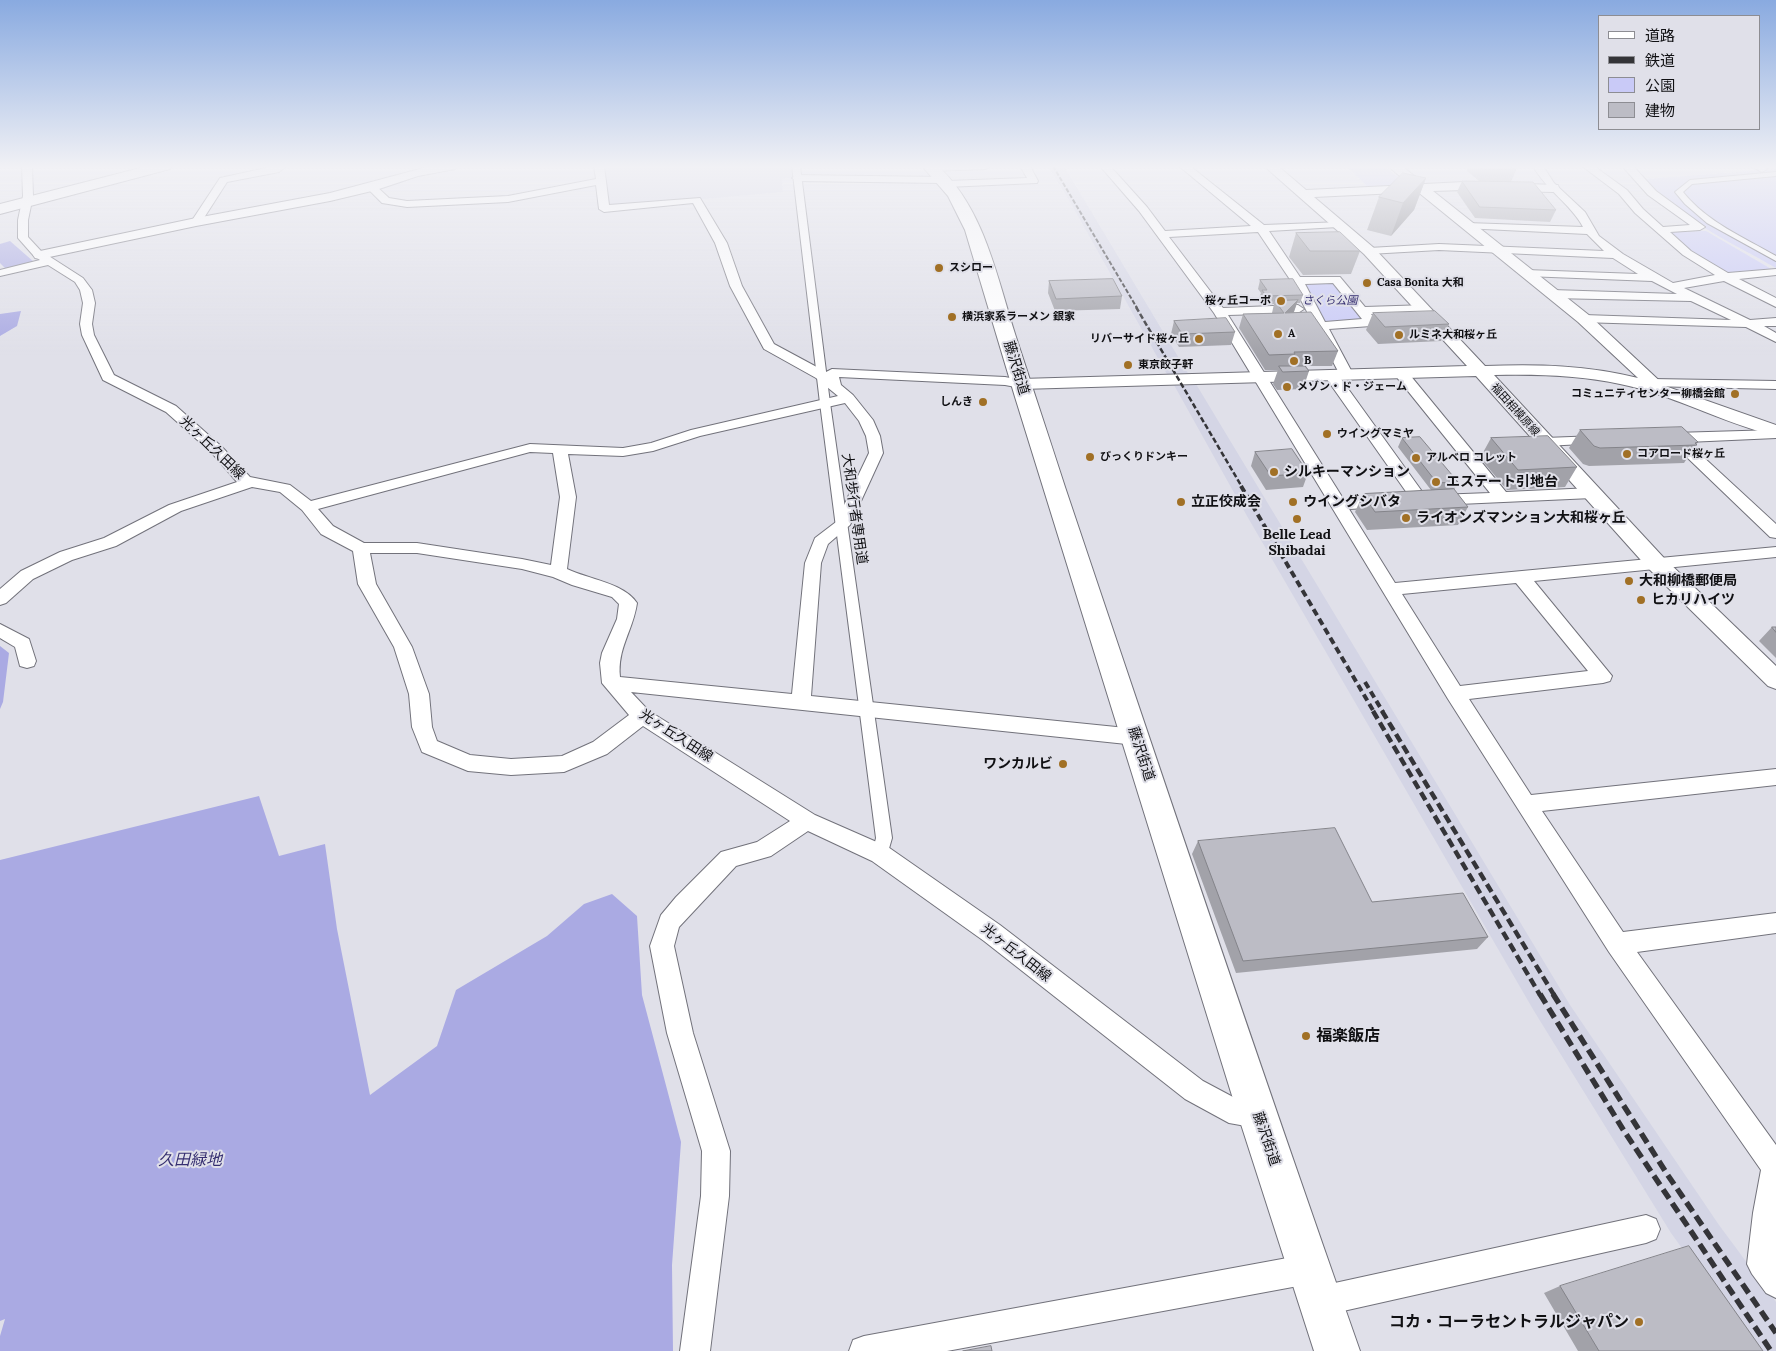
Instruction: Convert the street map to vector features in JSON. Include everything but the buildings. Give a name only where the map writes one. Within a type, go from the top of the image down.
[{"type":"main road","name":"藤沢街道","points":[[973,229],[1257,1114],[1337,1351]]},
{"type":"street","name":"光ヶ丘久田線","points":[[23,229],[23,238],[44,258],[79,280],[86,290],[89,303],[86,324],[88,335],[108,377],[171,409],[217,450],[245,481],[285,488],[308,507],[327,530],[361,548],[417,548],[462,553],[558,572],[578,581],[618,593],[628,603],[626,619],[611,653],[609,663],[611,684],[642,716],[807,821],[880,854],[992,933],[1194,1090],[1229,1110],[1257,1114]]},
{"type":"street","points":[[0,273],[44,258],[166,229]]},
{"type":"street","points":[[713,229],[721,243],[736,286],[769,346],[821,375],[848,398],[866,420],[873,436],[876,452],[842,525],[822,542],[813,563],[802,703]]},
{"type":"street","name":"大和歩行者専用道","points":[[804,229],[821,375],[884,838],[880,854]]},
{"type":"street","points":[[1158,229],[1220,312],[1258,377],[1455,694],[1617,944],[1775,1167],[1767,1213],[1771,1269]]},
{"type":"street","points":[[1162,234],[1261,229]]},
{"type":"street","points":[[1262,229],[1297,282],[1311,308],[1339,374],[1420,500]]},
{"type":"street","name":"福田相模原線","points":[[1344,229],[1369,251],[1423,308],[1656,563],[1776,680]]},
{"type":"street","points":[[1471,229],[1584,319],[1656,386],[1776,385]]},
{"type":"street","points":[[1542,229],[1590,231],[1601,244],[1655,278],[1776,338]]},
{"type":"street","points":[[1660,230],[1673,229]]},
{"type":"street","points":[[1725,229],[1776,259]]},
{"type":"street","points":[[1660,230],[1687,253],[1726,277],[1776,303]]},
{"type":"street","points":[[1369,251],[1439,247],[1618,255]]},
{"type":"street","points":[[1673,288],[1726,277],[1776,272]]},
{"type":"street","points":[[1526,273],[1655,278]]},
{"type":"street","points":[[1297,282],[1336,279],[1372,322],[1320,326]]},
{"type":"street","points":[[1552,294],[1697,298]]},
{"type":"street","points":[[1220,312],[1311,308]]},
{"type":"street","points":[[1362,310],[1423,308]]},
{"type":"street","points":[[1584,319],[1750,324],[1776,322]]},
{"type":"street","points":[[834,386],[832,372],[1005,381],[1021,384],[1400,372],[1560,370],[1600,375],[1656,386],[1776,433]]},
{"type":"street","points":[[1400,372],[1502,497]]},
{"type":"street","points":[[308,507],[530,448],[623,452],[848,398]]},
{"type":"street","points":[[1656,438],[1776,433]]},
{"type":"street","points":[[1674,437],[1776,533]]},
{"type":"street","points":[[1545,442],[1610,440]]},
{"type":"street","points":[[558,572],[568,496],[559,448]]},
{"type":"street","points":[[0,599],[27,575],[66,556],[110,542],[175,508],[249,483]]},
{"type":"street","points":[[1338,505],[1592,493]]},
{"type":"street","points":[[361,548],[367,584],[403,647],[413,682],[419,694],[422,727],[429,746],[468,763],[512,767],[564,764],[600,748],[642,716]]},
{"type":"street","points":[[1391,589],[1776,552]]},
{"type":"street","points":[[1455,694],[1603,676],[1520,576]]},
{"type":"street","points":[[0,630],[23,644],[27,661]]},
{"type":"street","points":[[611,684],[1136,738]]},
{"type":"street","points":[[1526,804],[1776,777]]},
{"type":"street","points":[[695,1351],[715,1196],[716,1151],[680,1033],[662,946],[669,922],[684,904],[729,859],[763,849],[807,821]]},
{"type":"street","points":[[1617,944],[1776,923]]},
{"type":"street","points":[[864,1351],[1315,1285],[1646,1229]]},
{"type":"shaded area","points":[[1085,229],[1102,229],[1189,375],[1168,376]]},
{"type":"shaded area","points":[[1196,384],[1570,1005],[1719,1225],[1776,1302],[1776,1351],[1756,1351],[1671,1233],[1534,1011],[1247,516],[1174,385]]},
{"type":"green space","points":[[1706,229],[1776,229],[1776,268]]},
{"type":"green space","points":[[1706,231],[1773,270],[1729,273],[1690,251],[1668,232]]},
{"type":"green space","points":[[10,241],[34,262],[6,269],[0,263],[0,244]]},
{"type":"green space","name":"さくら公園","points":[[1334,282],[1364,320],[1325,322],[1302,283]]},
{"type":"green space","points":[[21,311],[17,326],[0,336],[0,314]]},
{"type":"green space","points":[[0,646],[9,653],[3,702],[0,709]]},
{"type":"green space","name":"久田緑地","points":[[259,796],[279,856],[325,844],[337,929],[370,1095],[437,1046],[456,990],[547,936],[584,904],[612,894],[637,916],[642,995],[681,1142],[672,1265],[673,1351],[0,1351],[0,1336],[5,1319],[0,1321],[0,860]]},
{"type":"railway","points":[[1090,229],[1137,308]]},
{"type":"railway","points":[[1136,307],[1242,487]]},
{"type":"railway","points":[[1241,486],[1374,712]]},
{"type":"railway","points":[[1365,682],[1383,712]]},
{"type":"railway","points":[[1373,711],[1540,995]]},
{"type":"railway","points":[[1382,711],[1554,995]]},
{"type":"railway","points":[[1540,994],[1624,1131],[1771,1351]]},
{"type":"railway","points":[[1553,994],[1667,1174],[1776,1333]]},
{"type":"place","name":"スシロー","points":[[939,268]]},
{"type":"place","name":"Casa Bonita 大和","points":[[1367,283]]},
{"type":"place","name":"桜ヶ丘コーポ","points":[[1281,301]]},
{"type":"place","name":"横浜家系ラーメン 銀家","points":[[952,317]]},
{"type":"place","name":"A","points":[[1278,334]]},
{"type":"place","name":"ルミネ大和桜ヶ丘","points":[[1399,335]]},
{"type":"place","name":"リバーサイド桜ヶ丘","points":[[1199,339]]},
{"type":"place","name":"B","points":[[1294,361]]},
{"type":"place","name":"東京餃子軒","points":[[1128,365]]},
{"type":"place","name":"メゾン・ド・ジェーム","points":[[1287,387]]},
{"type":"place","name":"コミュニティセンター柳橋会館","points":[[1735,394]]},
{"type":"place","name":"しんき","points":[[983,402]]},
{"type":"place","name":"ウイングマミヤ","points":[[1327,434]]},
{"type":"place","name":"コアロード桜ヶ丘","points":[[1627,454]]},
{"type":"place","name":"びっくりドンキー","points":[[1090,457]]},
{"type":"place","name":"アルベロ コレット","points":[[1416,458]]},
{"type":"place","name":"シルキーマンション","points":[[1274,472]]},
{"type":"place","name":"エステート引地台","points":[[1436,482]]},
{"type":"place","name":"立正佼成会","points":[[1181,502]]},
{"type":"place","name":"ウイングシバタ","points":[[1293,502]]},
{"type":"place","name":"ライオンズマンション大和桜ヶ丘","points":[[1406,518]]},
{"type":"place","name":"Belle Lead Shibadai","points":[[1297,519]]},
{"type":"place","name":"大和柳橋郵便局","points":[[1629,581]]},
{"type":"place","name":"ヒカリハイツ","points":[[1641,600]]},
{"type":"place","name":"ワンカルビ","points":[[1063,764]]},
{"type":"place","name":"福楽飯店","points":[[1306,1036]]},
{"type":"place","name":"コカ・コーラセントラルジャパン","points":[[1639,1322]]}]
